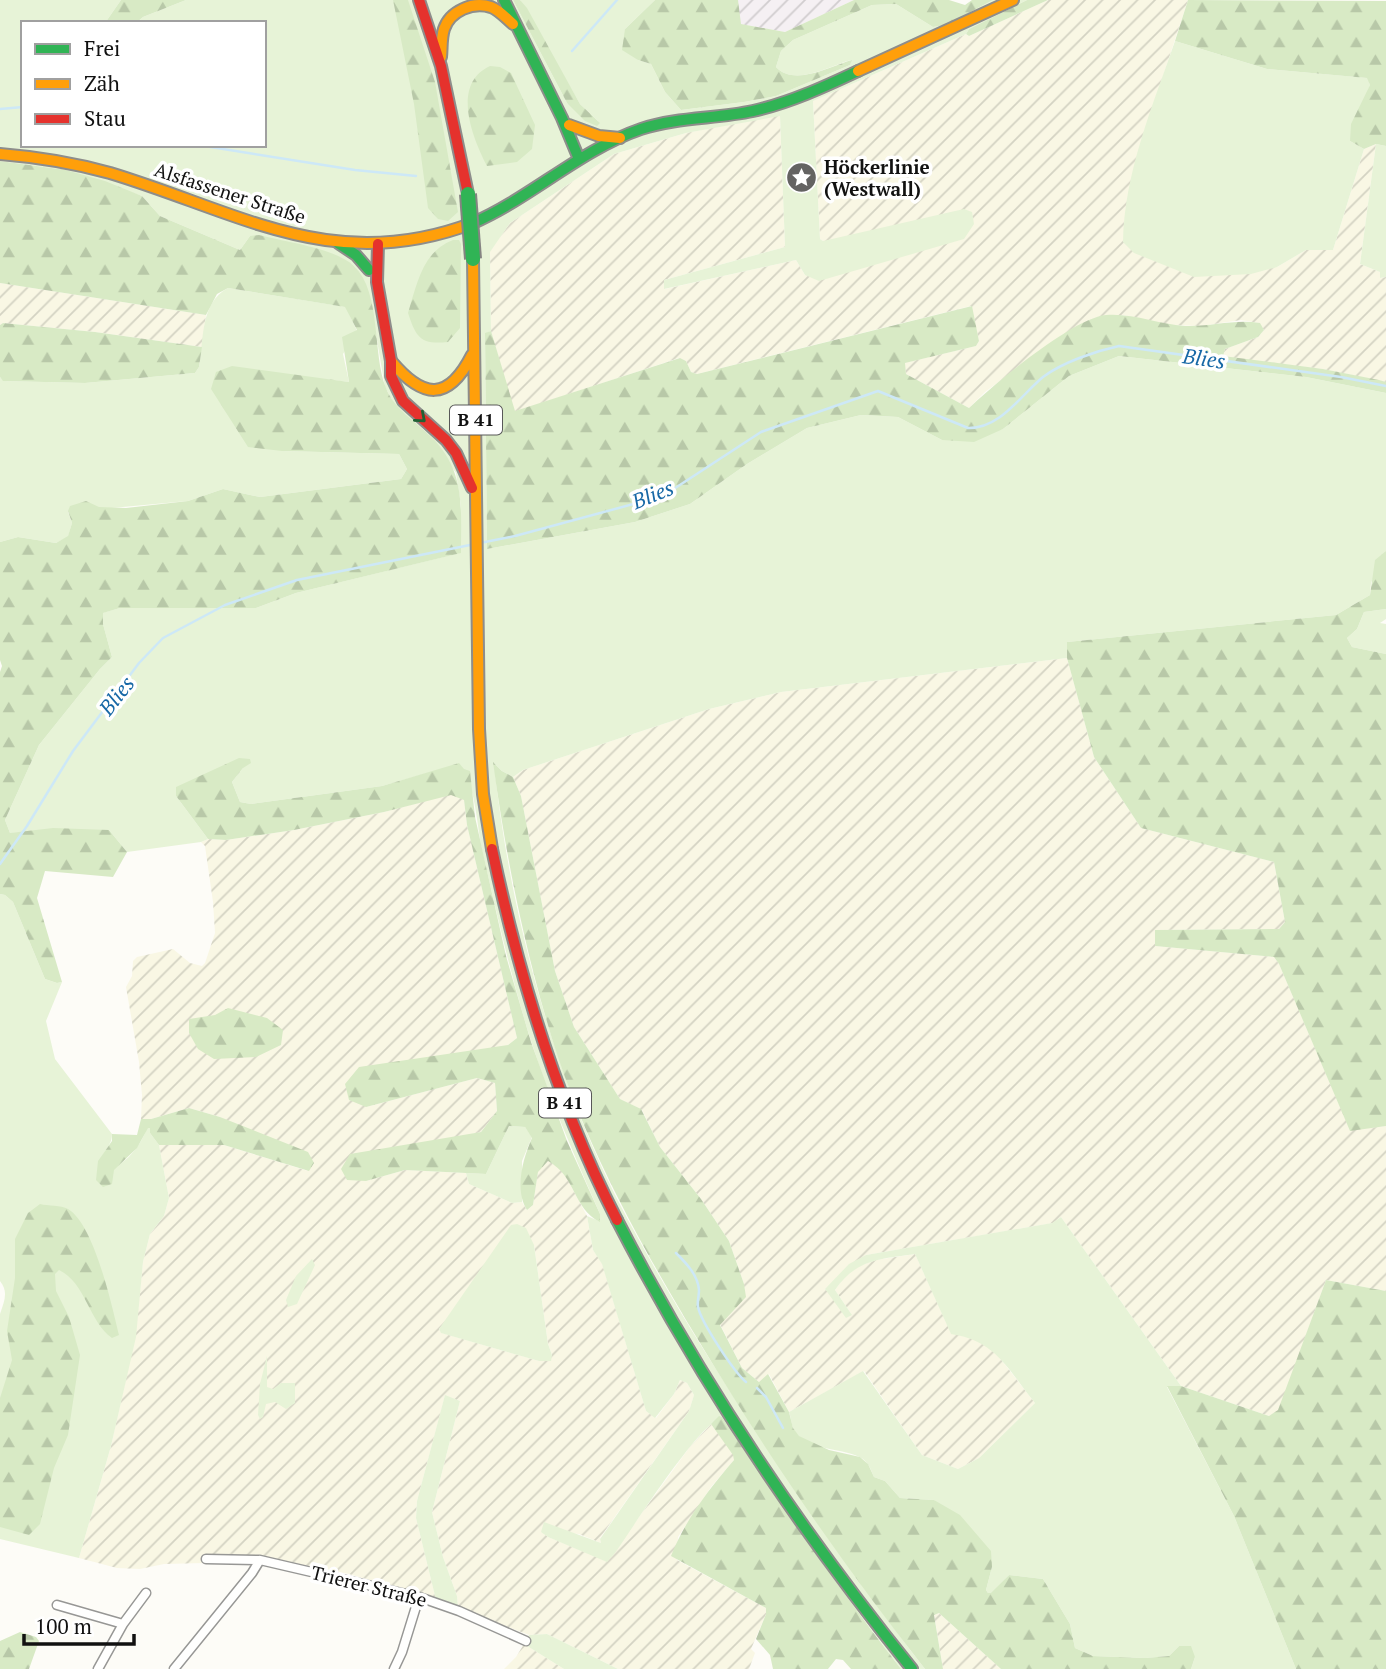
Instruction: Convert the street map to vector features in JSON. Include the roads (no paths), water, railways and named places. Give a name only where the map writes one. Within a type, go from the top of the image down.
[{"type":"main road","name":"B 41","points":[[419,0],[441,66],[468,194],[473,259],[474,495],[483,796],[499,882],[542,1042],[597,1180],[642,1269],[710,1385],[836,1573],[912,1669]]},
{"type":"main road","points":[[504,0],[583,156]]},
{"type":"main road","name":"Alsfassener Straße","points":[[0,154],[67,162],[110,174],[263,227],[302,237],[338,243],[373,244],[425,237],[469,225],[509,205],[583,156],[620,138],[667,122],[754,111],[786,102],[1013,0]]},
{"type":"main road","points":[[441,66],[443,30],[454,14],[480,6],[489,7],[515,26]]},
{"type":"main road","points":[[566,121],[599,136],[620,138]]},
{"type":"main road","points":[[338,243],[356,255],[373,276]]},
{"type":"main road","points":[[373,244],[373,276],[391,361],[391,376],[403,401],[446,440],[456,453],[474,495]]},
{"type":"main road","points":[[391,361],[402,376],[421,390],[447,389],[466,370],[475,347]]},
{"type":"street","name":"Trierer Straße","points":[[206,1559],[260,1560],[419,1597],[459,1611],[526,1641]]},
{"type":"street","points":[[174,1669],[260,1560]]},
{"type":"street","points":[[99,1669],[123,1624],[146,1593]]},
{"type":"street","points":[[394,1669],[419,1597]]},
{"type":"street","points":[[57,1605],[123,1624]]},
{"type":"waterway","points":[[572,51],[617,0]]},
{"type":"waterway","points":[[0,109],[21,107]]},
{"type":"waterway","points":[[211,147],[355,170],[416,176]]},
{"type":"waterway","name":"Blies","points":[[480,543],[663,496],[761,432],[878,391],[968,428],[980,427],[1000,417],[1051,372],[1080,358],[1119,346],[1341,377],[1386,386]]},
{"type":"waterway","name":"Blies","points":[[0,864],[73,751],[139,663],[163,638],[225,605],[297,580],[470,545]]},
{"type":"waterway","points":[[676,1253],[694,1274],[699,1290],[698,1307],[705,1324],[726,1358],[746,1382]]},
{"type":"waterway","points":[[757,1388],[766,1397],[783,1428]]},
{"type":"place","name":"Höckerlinie (Westwall)","points":[[801,178]]}]
